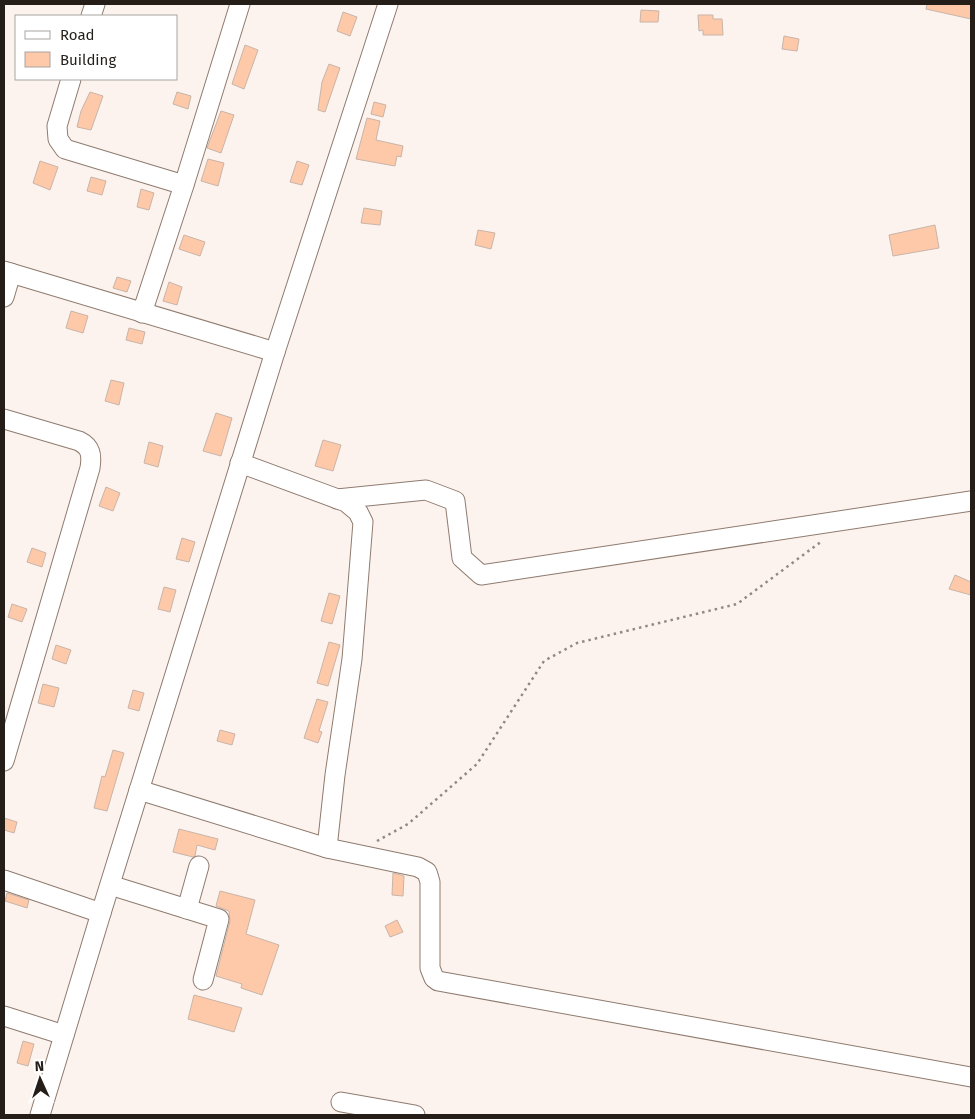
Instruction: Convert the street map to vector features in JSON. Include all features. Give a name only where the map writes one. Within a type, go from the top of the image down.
[{"type":"street","points":[[142,313],[240,4]]},
{"type":"street","points":[[40,1115],[240,463],[388,4]]},
{"type":"street","points":[[71,80],[57,126],[58,139],[65,149],[184,185]]},
{"type":"street","points":[[4,297],[7,272],[275,352]]},
{"type":"street","points":[[4,419],[86,444],[92,458],[4,761]]},
{"type":"street","points":[[240,463],[346,502],[358,512],[363,522],[352,659],[335,775],[327,848]]},
{"type":"street","points":[[337,498],[426,490],[456,501],[462,558],[481,575],[971,501]]},
{"type":"street","points":[[139,790],[327,848],[418,867],[426,872],[430,882],[430,968],[431,974],[438,981],[971,1076]]},
{"type":"street","points":[[187,909],[199,866]]},
{"type":"street","points":[[4,880],[101,913]]},
{"type":"street","points":[[110,885],[219,919],[203,980]]},
{"type":"street","points":[[4,1016],[64,1035]]},
{"type":"street","points":[[341,1102],[415,1115]]},
{"type":"path","points":[[354,854],[408,824],[477,764],[544,661],[576,643],[737,604],[822,541]]},
{"type":"building","points":[[927,4],[971,4],[971,19],[926,9]]},
{"type":"building","points":[[641,10],[659,11],[658,22],[640,22]]},
{"type":"building","points":[[343,12],[357,17],[350,36],[337,31]]},
{"type":"building","points":[[698,15],[713,15],[713,19],[722,19],[723,35],[703,35],[703,30],[699,31]]},
{"type":"building","points":[[784,36],[799,39],[797,51],[782,49]]},
{"type":"building","points":[[245,45],[258,50],[244,89],[232,84]]},
{"type":"building","points":[[329,64],[340,68],[325,112],[318,110],[322,82]]},
{"type":"building","points":[[90,92],[103,96],[91,130],[77,127],[81,111]]},
{"type":"building","points":[[177,92],[191,96],[188,109],[173,104]]},
{"type":"building","points":[[374,102],[386,105],[383,117],[371,114]]},
{"type":"building","points":[[221,111],[234,115],[221,153],[207,148]]},
{"type":"building","points":[[367,118],[380,121],[376,140],[403,146],[401,157],[397,156],[395,166],[356,159]]},
{"type":"building","points":[[208,159],[224,163],[218,186],[201,181]]},
{"type":"building","points":[[40,161],[58,167],[50,190],[33,183]]},
{"type":"building","points":[[297,161],[309,165],[302,185],[290,182]]},
{"type":"building","points":[[91,177],[106,181],[102,195],[87,191]]},
{"type":"building","points":[[141,189],[154,193],[149,210],[137,207]]},
{"type":"building","points":[[364,208],[382,211],[380,225],[361,223]]},
{"type":"building","points":[[935,225],[939,248],[893,256],[889,235]]},
{"type":"building","points":[[478,230],[495,233],[491,249],[475,245]]},
{"type":"building","points":[[184,235],[205,242],[200,256],[179,249]]},
{"type":"building","points":[[117,277],[131,281],[127,292],[113,288]]},
{"type":"building","points":[[169,282],[182,287],[177,305],[163,301]]},
{"type":"building","points":[[71,311],[88,316],[83,333],[66,328]]},
{"type":"building","points":[[129,328],[145,332],[142,344],[126,340]]},
{"type":"building","points":[[111,380],[124,383],[119,405],[105,401]]},
{"type":"building","points":[[216,413],[232,418],[221,456],[203,451]]},
{"type":"building","points":[[323,440],[341,445],[333,471],[315,466]]},
{"type":"building","points":[[149,442],[163,446],[158,467],[144,463]]},
{"type":"building","points":[[106,487],[120,493],[113,511],[99,506]]},
{"type":"building","points":[[182,538],[195,542],[189,562],[176,559]]},
{"type":"building","points":[[32,548],[46,553],[42,567],[27,562]]},
{"type":"building","points":[[955,575],[971,582],[971,595],[949,589]]},
{"type":"building","points":[[164,587],[176,590],[170,612],[158,609]]},
{"type":"building","points":[[329,593],[340,596],[332,624],[321,621]]},
{"type":"building","points":[[12,604],[27,609],[22,622],[8,617]]},
{"type":"building","points":[[329,642],[340,645],[328,686],[317,683]]},
{"type":"building","points":[[56,645],[71,650],[66,664],[52,659]]},
{"type":"building","points":[[43,684],[59,688],[54,707],[38,703]]},
{"type":"building","points":[[133,690],[144,693],[139,711],[128,708]]},
{"type":"building","points":[[317,699],[328,702],[319,731],[322,732],[318,743],[304,738]]},
{"type":"building","points":[[220,730],[235,734],[232,745],[217,741]]},
{"type":"building","points":[[113,750],[124,753],[107,811],[94,808],[102,776],[105,777]]},
{"type":"building","points":[[4,818],[17,822],[14,833],[4,830]]},
{"type":"building","points":[[179,829],[218,839],[215,850],[197,845],[195,856],[193,857],[173,852]]},
{"type":"building","points":[[393,873],[404,876],[403,896],[392,895]]},
{"type":"building","points":[[220,891],[255,900],[246,934],[279,945],[262,995],[241,988],[242,984],[216,976],[230,921],[229,911],[216,906]]},
{"type":"building","points":[[7,893],[29,900],[27,908],[5,901]]},
{"type":"building","points":[[397,920],[403,932],[390,937],[385,926]]},
{"type":"building","points":[[194,995],[242,1008],[234,1032],[188,1019]]},
{"type":"building","points":[[23,1041],[34,1044],[28,1066],[17,1063]]}]
